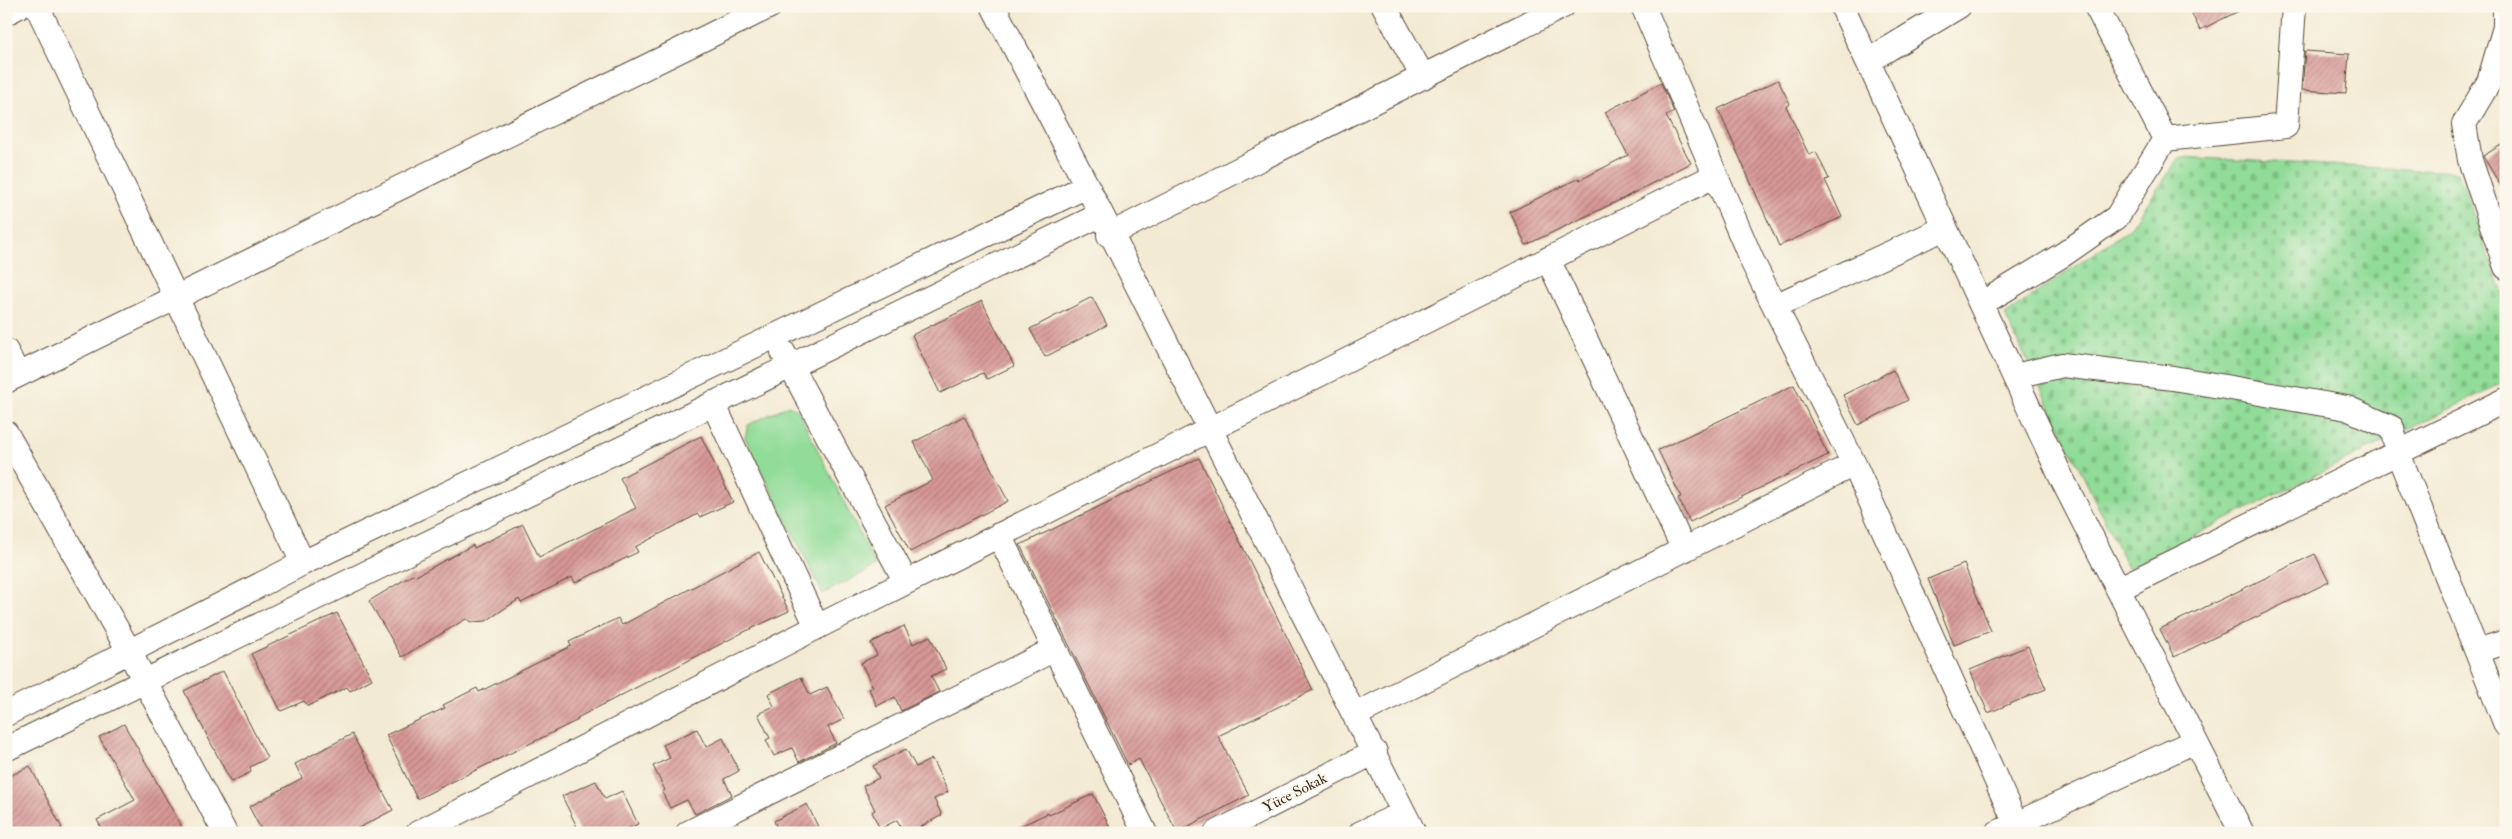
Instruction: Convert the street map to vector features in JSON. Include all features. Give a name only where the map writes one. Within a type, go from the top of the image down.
[{"type":"street","points":[[6,13],[18,6]]},
{"type":"street","points":[[37,6],[303,563]]},
{"type":"street","points":[[6,351],[12,378],[770,6]]},
{"type":"street","points":[[993,6],[1087,186],[1209,430],[1375,752],[1409,823],[1361,833]]},
{"type":"street","points":[[1384,6],[1423,77]]},
{"type":"street","points":[[6,749],[791,366],[1105,225],[1423,77],[1563,6]]},
{"type":"street","points":[[1643,6],[1753,263],[1854,464],[2007,829],[2195,741]]},
{"type":"street","points":[[1842,6],[2062,479],[2242,833]]},
{"type":"street","points":[[1868,61],[1959,6]]},
{"type":"street","points":[[2096,6],[2165,139]]},
{"type":"street","points":[[2165,139],[2286,126],[2294,6]]},
{"type":"street","points":[[2505,6],[2505,27],[2489,82],[2464,124],[2470,160],[2506,267]]},
{"type":"street","points":[[1981,304],[2064,254],[2117,216],[2165,139]]},
{"type":"street","points":[[418,833],[452,824],[817,627],[1716,175]]},
{"type":"street","points":[[6,714],[303,563],[582,428],[776,338],[1087,186]]},
{"type":"street","points":[[1775,306],[1945,228]]},
{"type":"street","points":[[1548,260],[1684,550]]},
{"type":"street","points":[[776,338],[906,582]]},
{"type":"street","points":[[2015,376],[2062,365],[2173,378],[2347,408],[2392,428],[2398,453],[2506,725]]},
{"type":"street","points":[[2118,589],[2506,400]]},
{"type":"street","points":[[713,404],[817,627]]},
{"type":"street","points":[[6,433],[129,651],[225,833]]},
{"type":"street","points":[[1356,715],[1854,464]]},
{"type":"street","points":[[999,535],[1145,833]]},
{"type":"street","points":[[2477,651],[2506,642]]},
{"type":"street","points":[[688,833],[1055,649]]},
{"type":"street","name":"Yüce Sokak","points":[[1216,833],[1375,752]]},
{"type":"green space","points":[[2180,157],[2458,172],[2506,303],[2506,381],[2128,568],[2005,315],[2130,228]]},
{"type":"green space","points":[[789,405],[798,411],[876,566],[823,594],[745,438],[748,425]]},
{"type":"building","points":[[2188,6],[2249,6],[2200,30]]},
{"type":"building","points":[[2305,51],[2349,54],[2346,93],[2302,90]]},
{"type":"building","points":[[1778,80],[1790,104],[1786,106],[1809,155],[1816,152],[1829,179],[1825,180],[1842,217],[1779,246],[1718,109]]},
{"type":"building","points":[[1661,83],[1674,112],[1666,116],[1691,163],[1618,201],[1526,245],[1510,212],[1579,178],[1580,180],[1628,155],[1605,112]]},
{"type":"building","points":[[2506,142],[2506,195],[2483,156]]},
{"type":"building","points":[[1092,297],[1107,325],[1045,357],[1030,329]]},
{"type":"building","points":[[982,301],[1014,366],[987,379],[983,373],[940,393],[912,335]]},
{"type":"building","points":[[1893,370],[1908,400],[1858,425],[1843,395]]},
{"type":"building","points":[[1794,385],[1828,455],[1690,522],[1678,498],[1681,497],[1658,450]]},
{"type":"building","points":[[964,416],[1008,501],[910,552],[885,505],[933,480],[914,442]]},
{"type":"building","points":[[701,436],[733,502],[700,517],[698,514],[635,547],[638,552],[575,583],[572,577],[521,603],[519,599],[486,621],[472,622],[466,619],[402,657],[369,601],[414,574],[416,576],[473,545],[474,548],[523,524],[539,557],[636,508],[620,478]]},
{"type":"building","points":[[1199,458],[1313,690],[1218,736],[1249,795],[1177,832],[1139,759],[1128,765],[1020,545]]},
{"type":"building","points":[[759,552],[789,611],[742,633],[577,718],[578,720],[417,799],[386,735],[445,708],[443,705],[477,688],[479,692],[571,646],[569,642],[618,618],[622,625]]},
{"type":"building","points":[[2315,554],[2329,582],[2174,657],[2160,629]]},
{"type":"building","points":[[1964,564],[1991,631],[1954,645],[1928,579]]},
{"type":"building","points":[[337,613],[372,679],[350,691],[347,687],[308,706],[304,701],[281,711],[251,654]]},
{"type":"building","points":[[904,626],[913,644],[930,636],[946,669],[931,676],[939,692],[901,711],[895,697],[877,706],[869,689],[873,687],[861,663],[877,655],[871,643]]},
{"type":"building","points":[[2028,646],[2046,689],[1988,713],[1970,670]]},
{"type":"building","points":[[223,671],[267,758],[250,767],[251,772],[231,782],[184,691]]},
{"type":"building","points":[[801,677],[810,695],[827,687],[844,719],[828,727],[836,743],[799,762],[792,748],[774,756],[766,740],[770,738],[758,714],[774,706],[768,694]]},
{"type":"building","points":[[124,724],[182,827],[171,833],[104,833],[97,820],[135,800],[99,737]]},
{"type":"building","points":[[697,729],[706,747],[723,738],[739,771],[724,779],[732,795],[695,814],[687,800],[670,808],[662,792],[665,790],[653,766],[670,758],[663,745]]},
{"type":"building","points":[[352,734],[393,810],[349,833],[263,833],[249,807],[302,778],[295,764]]},
{"type":"building","points":[[906,749],[916,767],[932,759],[948,792],[934,799],[942,815],[910,833],[904,833],[897,820],[880,829],[872,812],[875,810],[863,786],[879,778],[873,766]]},
{"type":"building","points":[[30,766],[62,828],[53,833],[6,833],[6,778]]},
{"type":"building","points":[[596,781],[605,799],[622,791],[638,824],[619,833],[580,833],[562,796]]},
{"type":"building","points":[[1093,794],[1113,833],[1006,833],[1048,813],[1049,815]]},
{"type":"building","points":[[807,804],[821,833],[779,833],[774,821]]}]
